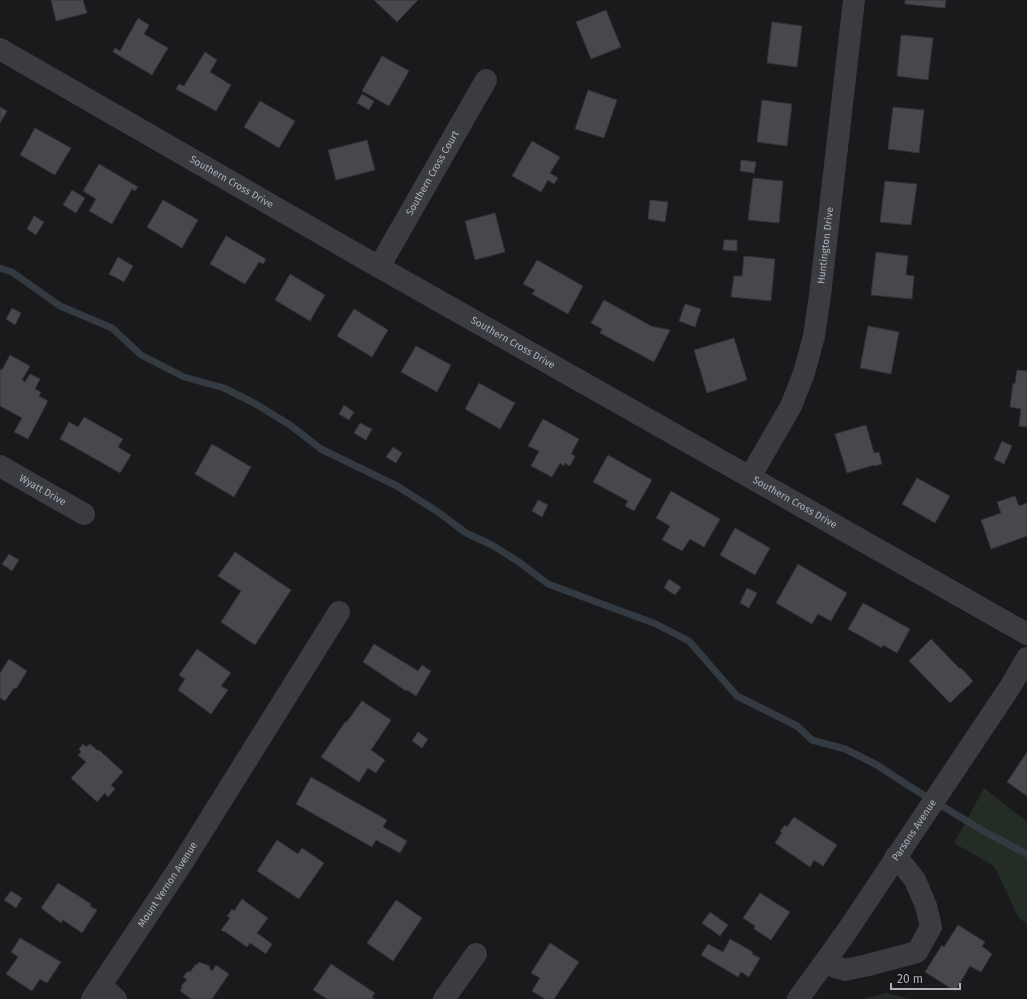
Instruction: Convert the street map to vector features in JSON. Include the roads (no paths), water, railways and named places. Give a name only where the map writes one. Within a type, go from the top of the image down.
[{"type":"street","name":"Huntington Drive","points":[[750,477],[791,406],[804,373],[814,336],[854,0]]},
{"type":"street","name":"Southern Cross Drive","points":[[0,49],[379,267],[1027,634]]},
{"type":"street","name":"Southern Cross Court","points":[[379,267],[486,80]]},
{"type":"street","name":"Wyatt Drive","points":[[0,466],[84,514]]},
{"type":"street","name":"Mount Vernon Avenue","points":[[103,995],[183,862],[339,612]]},
{"type":"street","name":"Parsons Avenue","points":[[798,999],[845,934],[1010,687],[1027,658]]},
{"type":"street","points":[[824,963],[845,970],[917,952],[931,927],[926,906],[915,880],[896,856]]},
{"type":"street","points":[[444,999],[476,954]]},
{"type":"waterway","points":[[0,268],[12,272],[60,306],[112,328],[141,355],[184,377],[224,388],[254,403],[290,425],[321,449],[397,486],[438,512],[466,533],[492,545],[519,562],[548,584],[656,624],[689,641],[737,696],[797,726],[812,740],[845,749],[877,765],[985,832],[1027,854]]}]
